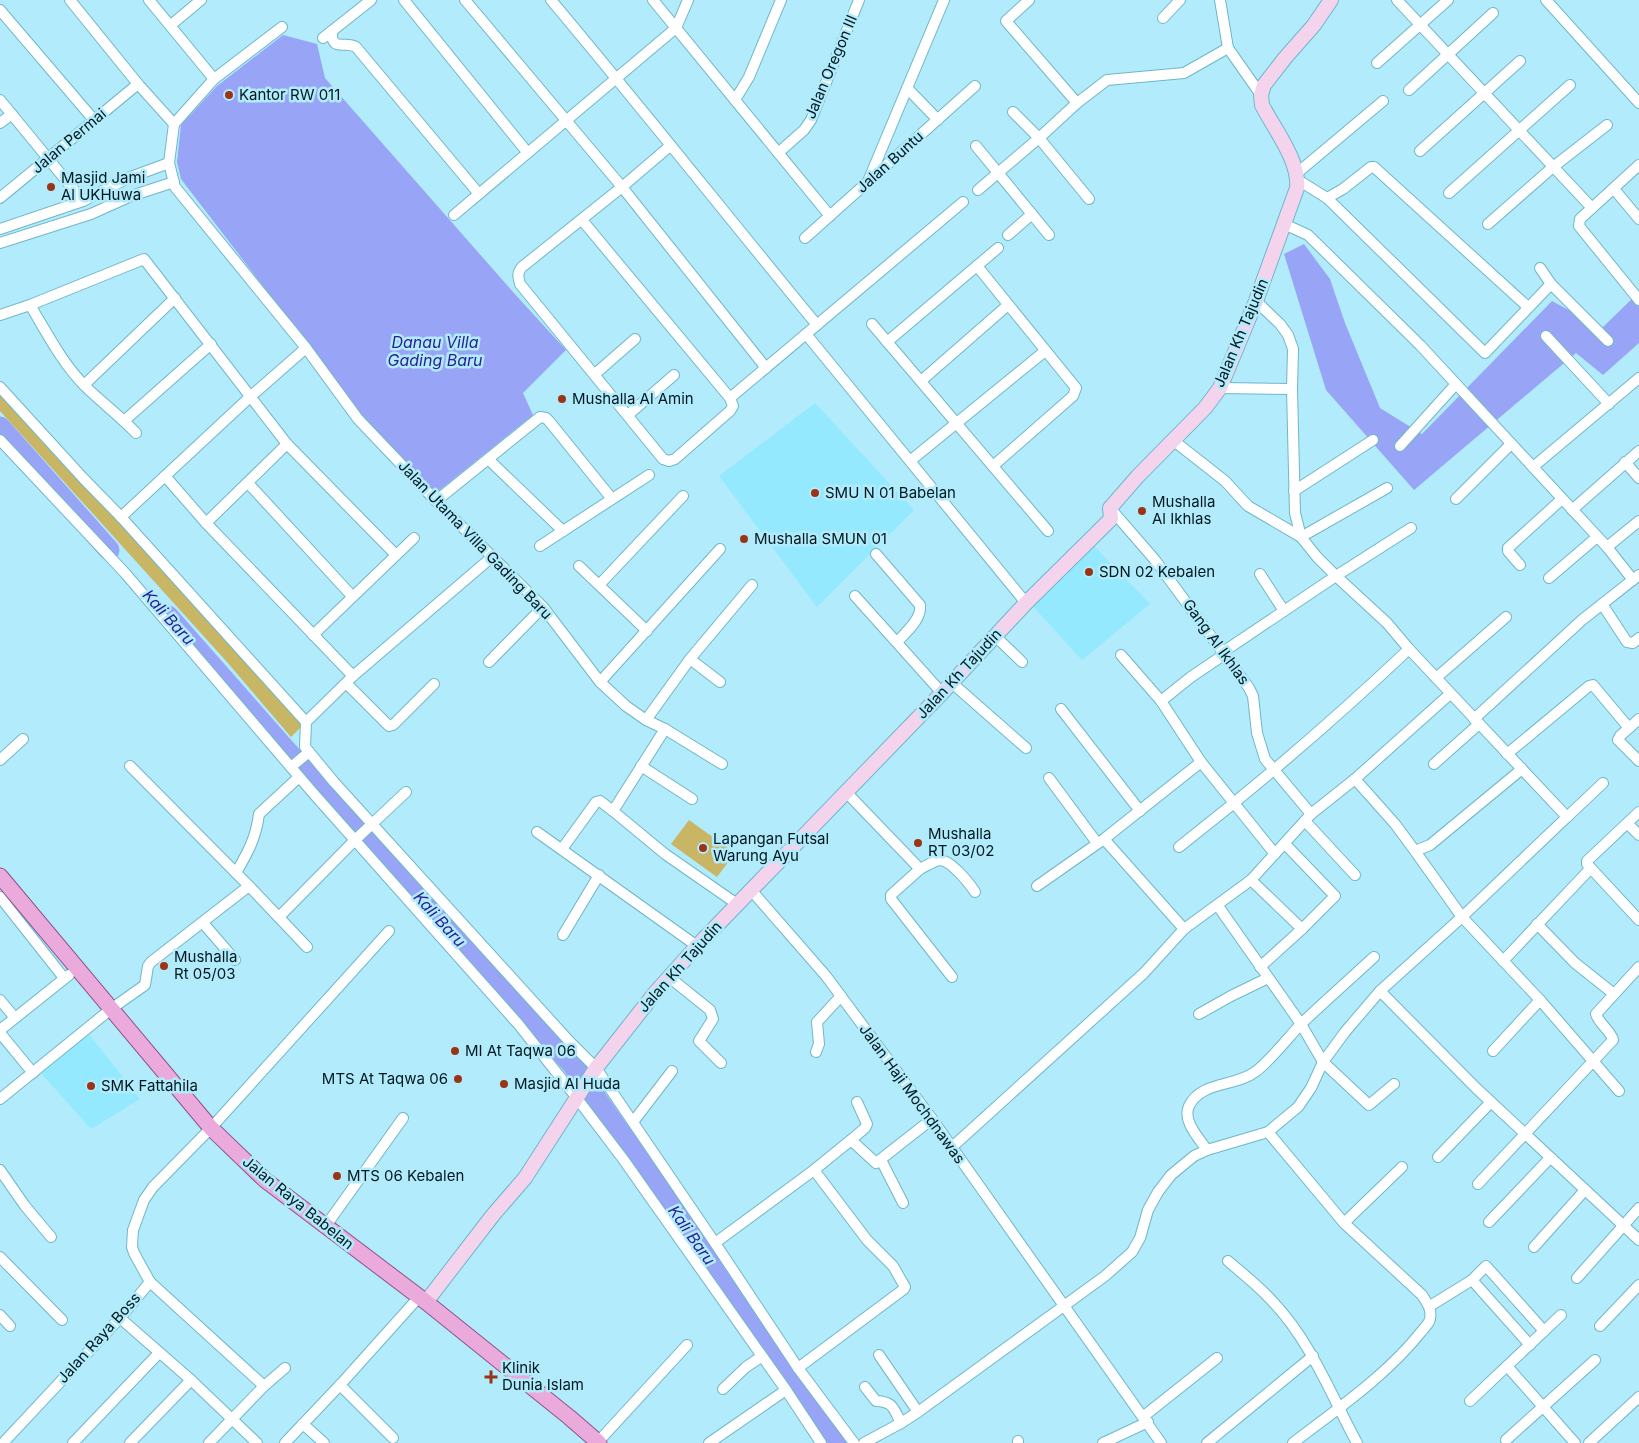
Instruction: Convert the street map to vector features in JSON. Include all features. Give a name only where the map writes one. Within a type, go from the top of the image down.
[{"type":"main road","name":"Jalan Raya Babelan","points":[[0,876],[210,1128],[265,1180],[423,1299],[569,1417],[598,1443]]},
{"type":"street","points":[[70,0],[138,84],[174,124]]},
{"type":"street","points":[[149,0],[214,79]]},
{"type":"street","points":[[171,25],[201,0]]},
{"type":"street","points":[[323,38],[371,0]]},
{"type":"street","points":[[404,0],[527,152]]},
{"type":"street","points":[[465,0],[622,188],[766,368]]},
{"type":"street","points":[[550,0],[817,325]]},
{"type":"street","points":[[653,0],[830,216]]},
{"type":"street","points":[[454,215],[676,28],[688,0]]},
{"type":"street","points":[[735,100],[749,77],[781,0]]},
{"type":"street","name":"Jalan Oregon III","points":[[778,153],[804,130],[811,120],[860,0]]},
{"type":"street","points":[[868,182],[944,0]]},
{"type":"street","points":[[1029,0],[1006,21],[1077,103]]},
{"type":"street","points":[[1162,18],[1180,0]]},
{"type":"street","points":[[1220,0],[1228,48],[1261,95]]},
{"type":"street","points":[[1331,0],[1314,25],[1264,85],[1261,95],[1262,105],[1293,163],[1297,177],[1327,198],[1485,353],[1551,284]]},
{"type":"street","points":[[1396,0],[1592,208]]},
{"type":"street","points":[[1377,63],[1448,0]]},
{"type":"street","points":[[1546,0],[1639,102]]},
{"type":"street","points":[[0,10],[94,120]]},
{"type":"street","points":[[1409,90],[1493,13]]},
{"type":"street","points":[[0,243],[91,214],[131,196],[175,185],[169,163],[174,124],[214,79],[282,27]]},
{"type":"street","points":[[332,31],[331,38],[335,44],[340,46],[349,44],[356,47],[479,194]]},
{"type":"street","points":[[978,190],[1077,103],[1107,80],[1184,74],[1228,48]]},
{"type":"street","points":[[1420,151],[1520,61]]},
{"type":"street","name":"Jalan Permai","points":[[0,198],[138,84]]},
{"type":"street","points":[[1449,192],[1570,84]]},
{"type":"street","name":"Jalan Buntu","points":[[805,238],[975,86]]},
{"type":"street","points":[[907,88],[938,120]]},
{"type":"street","points":[[0,100],[83,201]]},
{"type":"street","points":[[1297,177],[1383,102]]},
{"type":"street","points":[[1013,112],[1039,138],[1089,199]]},
{"type":"street","points":[[0,123],[12,114]]},
{"type":"street","points":[[1488,224],[1553,167],[1607,124]]},
{"type":"street","points":[[582,220],[730,398],[733,406],[732,409],[675,459],[669,461],[663,459],[520,284],[518,277],[522,267],[622,188],[670,146]]},
{"type":"street","points":[[976,146],[1049,235]]},
{"type":"street","points":[[0,229],[83,201],[128,178],[169,163]]},
{"type":"street","points":[[1639,165],[1580,219],[1579,226],[1639,300]]},
{"type":"street","points":[[1327,198],[1343,189],[1371,167],[1374,167],[1528,307]]},
{"type":"street","name":"Jalan Kh Tajudin","points":[[423,1299],[525,1178],[593,1072],[669,978],[697,946],[947,688],[1026,603],[1111,519],[1110,508],[1138,476],[1174,441],[1220,388],[1256,301],[1296,194],[1297,177]]},
{"type":"street","name":"Jalan Utama Villa Gading Baru","points":[[175,185],[306,348],[358,419],[436,501],[543,608],[600,682],[626,706],[646,720],[665,729],[722,764]]},
{"type":"street","points":[[1614,189],[1639,219]]},
{"type":"street","points":[[730,398],[963,202]]},
{"type":"street","points":[[1008,234],[1032,214]]},
{"type":"street","points":[[1284,224],[1308,235],[1420,345],[1636,577],[1582,620],[1532,664],[1434,764]]},
{"type":"street","points":[[887,342],[998,248]]},
{"type":"street","points":[[0,315],[30,305],[142,259],[145,260],[287,444],[396,555]]},
{"type":"street","points":[[977,266],[1076,388],[1076,392],[993,466]]},
{"type":"street","points":[[1540,268],[1551,284],[1608,341]]},
{"type":"street","points":[[84,385],[175,298]]},
{"type":"street","points":[[1256,301],[1280,324],[1288,335],[1293,349],[1294,513],[1301,537]]},
{"type":"street","points":[[30,305],[59,354],[84,385],[136,433]]},
{"type":"street","points":[[921,381],[1008,305]]},
{"type":"street","points":[[872,324],[1048,530]]},
{"type":"street","points":[[806,334],[1026,603]]},
{"type":"street","points":[[1546,336],[1609,404]]},
{"type":"street","points":[[595,374],[635,339]]},
{"type":"street","points":[[124,420],[211,344]]},
{"type":"street","points":[[121,517],[250,397],[306,348]]},
{"type":"street","points":[[910,461],[1045,351]]},
{"type":"street","points":[[628,415],[674,375]]},
{"type":"street","points":[[1532,467],[1639,378]]},
{"type":"street","points":[[1400,446],[1456,384]]},
{"type":"street","points":[[0,387],[121,517],[306,722]]},
{"type":"street","points":[[1220,388],[1292,389]]},
{"type":"street","points":[[436,501],[540,417],[546,418],[612,499]]},
{"type":"street","points":[[0,440],[125,574],[299,777],[579,1093],[821,1443]]},
{"type":"street","points":[[1294,491],[1373,440]]},
{"type":"street","points":[[1174,441],[1225,481],[1248,506],[1301,537],[1336,576],[1387,623],[1450,694],[1567,817]]},
{"type":"street","points":[[206,524],[287,444]]},
{"type":"street","points":[[1456,499],[1511,444]]},
{"type":"street","points":[[1572,510],[1639,451]]},
{"type":"street","points":[[488,459],[563,531]]},
{"type":"street","points":[[1625,462],[1639,478]]},
{"type":"street","points":[[540,546],[649,475]]},
{"type":"street","points":[[165,476],[206,524],[313,635],[389,726],[393,725],[434,684]]},
{"type":"street","points":[[248,483],[352,596]]},
{"type":"street","points":[[1301,537],[1387,488]]},
{"type":"street","points":[[600,584],[683,496]]},
{"type":"street","points":[[1520,565],[1508,551],[1508,548],[1562,499]]},
{"type":"street","name":"Gang Al Ikhlas","points":[[1110,508],[1154,560],[1249,688],[1253,696],[1257,733],[1265,759],[1355,876]]},
{"type":"street","points":[[1607,547],[1639,521]]},
{"type":"street","points":[[1161,700],[1284,611],[1411,528]]},
{"type":"street","points":[[1549,578],[1597,537]]},
{"type":"street","points":[[313,635],[414,538]]},
{"type":"street","points":[[600,682],[720,549]]},
{"type":"street","points":[[876,554],[920,605],[921,610],[918,616],[897,642]]},
{"type":"street","points":[[492,557],[350,680],[306,722],[305,747],[372,825],[569,1041],[633,1122],[798,1368],[854,1443]]},
{"type":"street","points":[[578,566],[600,584],[647,630]]},
{"type":"street","points":[[1260,574],[1284,611]]},
{"type":"street","points":[[646,720],[690,659],[752,585]]},
{"type":"street","points":[[855,596],[897,642],[947,688],[1026,748]]},
{"type":"street","points":[[1602,604],[1627,642],[1633,644],[1639,638]]},
{"type":"street","points":[[489,662],[543,608]]},
{"type":"street","points":[[1436,678],[1506,617]]},
{"type":"street","points":[[995,636],[1022,662]]},
{"type":"street","points":[[1179,848],[1274,770],[1409,649]]},
{"type":"street","points":[[1121,655],[1161,700],[1201,762],[1275,854]]},
{"type":"street","points":[[690,659],[720,682]]},
{"type":"street","points":[[1507,754],[1589,686],[1593,685],[1630,728]]},
{"type":"street","points":[[951,1148],[1144,973],[1184,929],[1218,906],[1251,880],[1308,817],[1355,779],[1450,694]]},
{"type":"street","points":[[1061,709],[1140,811]]},
{"type":"street","points":[[1639,718],[1620,736],[1618,741],[1639,761]]},
{"type":"street","points":[[613,811],[665,729]]},
{"type":"street","points":[[0,760],[23,739]]},
{"type":"street","points":[[291,767],[309,752]]},
{"type":"street","points":[[1037,886],[1101,841],[1201,762]]},
{"type":"street","points":[[130,766],[307,947]]},
{"type":"street","points":[[642,766],[692,799]]},
{"type":"street","points":[[1415,851],[1430,844],[1522,769]]},
{"type":"street","points":[[236,873],[252,845],[258,828],[260,812],[299,777]]},
{"type":"street","points":[[1050,778],[1101,841],[1184,929]]},
{"type":"street","points":[[1355,779],[1415,851],[1462,917],[1540,1000],[1619,1091]]},
{"type":"street","points":[[864,1443],[918,1412],[1105,1276],[1132,1252],[1140,1238],[1148,1210],[1162,1186],[1171,1175],[1194,1156],[1207,1150],[1268,1132],[1298,1107],[1311,1088],[1323,1062],[1345,1032],[1380,991],[1462,917],[1603,784]]},
{"type":"street","points":[[279,917],[355,840],[406,792]]},
{"type":"street","points":[[846,792],[920,869]]},
{"type":"street","points":[[562,849],[596,802],[600,801],[665,854],[737,904]]},
{"type":"street","points":[[1639,812],[1587,861],[1590,869],[1639,920]]},
{"type":"street","points":[[1628,824],[1639,835]]},
{"type":"street","points":[[537,832],[697,946]]},
{"type":"street","points":[[1260,967],[1335,896],[1285,844]]},
{"type":"street","points":[[952,977],[891,898],[891,895],[920,869],[939,860],[944,861],[962,874],[975,892]]},
{"type":"street","points":[[1503,961],[1590,869]]},
{"type":"street","points":[[563,935],[599,875]]},
{"type":"street","points":[[1251,880],[1302,929]]},
{"type":"street","points":[[0,1099],[146,984],[151,962],[249,886]]},
{"type":"street","name":"Jalan Haji Mochdnawas","points":[[751,890],[826,976],[841,996],[932,1119],[1146,1419],[1161,1443]]},
{"type":"street","points":[[0,897],[64,978]]},
{"type":"street","points":[[1218,906],[1301,1024],[1323,1062],[1369,1105],[1394,1084]]},
{"type":"street","points":[[203,923],[235,960]]},
{"type":"street","points":[[1537,924],[1575,963],[1614,994]]},
{"type":"street","name":"Jalan Raya Boss","points":[[3,1443],[120,1318],[150,1282],[132,1247],[138,1214],[144,1200],[153,1188],[389,931]]},
{"type":"street","points":[[1207,1150],[1188,1120],[1186,1113],[1194,1098],[1207,1090],[1255,1073],[1301,1024],[1374,957]]},
{"type":"street","points":[[1478,1184],[1613,1040],[1596,1014],[1639,967]]},
{"type":"street","points":[[33,1073],[0,1032],[77,968]]},
{"type":"street","points":[[669,978],[710,1010],[713,1019],[699,1041],[721,1062]]},
{"type":"street","points":[[1199,1014],[1268,978]]},
{"type":"street","points":[[1380,991],[1491,1102],[1639,1240]]},
{"type":"street","points":[[816,1052],[819,1044],[817,1022],[841,996]]},
{"type":"street","points":[[0,1000],[15,1018]]},
{"type":"street","points":[[1493,1051],[1540,1000]]},
{"type":"street","points":[[633,1122],[672,1071]]},
{"type":"street","points":[[715,1243],[814,1170],[865,1128],[867,1124],[857,1102]]},
{"type":"street","points":[[1438,1157],[1491,1102]]},
{"type":"street","points":[[325,1227],[403,1118]]},
{"type":"street","points":[[851,1140],[877,1163],[932,1119]]},
{"type":"street","points":[[1268,1132],[1344,1223],[1422,1295],[1430,1306],[1430,1320],[1385,1370],[1292,1443]]},
{"type":"street","points":[[1489,1222],[1550,1158]]},
{"type":"street","points":[[881,1160],[903,1203]]},
{"type":"street","points":[[1344,1223],[1402,1167]]},
{"type":"street","points":[[0,1170],[25,1206],[51,1237]]},
{"type":"street","points":[[798,1368],[905,1287],[893,1266],[867,1240],[814,1170]]},
{"type":"street","points":[[1534,1247],[1585,1190]]},
{"type":"street","points":[[1577,1278],[1639,1208]]},
{"type":"street","points":[[0,1257],[62,1320]]},
{"type":"street","points":[[1228,1261],[1272,1300],[1313,1356],[1357,1443]]},
{"type":"street","points":[[1430,1306],[1472,1280],[1487,1266],[1544,1330]]},
{"type":"street","points":[[1472,1280],[1530,1345]]},
{"type":"street","points":[[150,1282],[264,1386]]},
{"type":"street","points":[[1600,1326],[1639,1285]]},
{"type":"street","points":[[285,1443],[423,1299]]},
{"type":"street","points":[[0,1315],[10,1326]]},
{"type":"street","points":[[1470,1400],[1561,1315]]},
{"type":"street","points":[[120,1318],[234,1419],[257,1443]]},
{"type":"street","points":[[598,1443],[688,1345]]},
{"type":"street","points":[[73,1443],[159,1353]]},
{"type":"street","points":[[879,1355],[918,1412]]},
{"type":"street","points":[[1207,1443],[1313,1356]]},
{"type":"street","points":[[724,1389],[761,1357]]},
{"type":"street","points":[[1103,1443],[1146,1419],[1217,1358]]},
{"type":"street","points":[[1506,1440],[1595,1360]]},
{"type":"street","points":[[1507,1366],[1575,1443]]},
{"type":"street","points":[[209,1443],[264,1386],[285,1368]]},
{"type":"street","points":[[130,1443],[191,1380]]},
{"type":"street","points":[[340,1385],[393,1438]]},
{"type":"street","points":[[865,1387],[876,1401],[884,1401],[891,1405],[901,1423]]},
{"type":"street","points":[[709,1443],[786,1390]]},
{"type":"street","points":[[1589,1443],[1639,1397]]},
{"type":"street","points":[[303,1424],[324,1443]]},
{"type":"shaded area","points":[[0,387],[306,722],[291,737],[227,662],[0,411]]},
{"type":"shaded area","name":"SMU N 01 Babelan","points":[[815,403],[914,510],[817,607],[719,476]]},
{"type":"shaded area","name":"SDN 02 Kebalen","points":[[1089,541],[1150,604],[1082,660],[1029,602]]},
{"type":"shaded area","name":"Lapangan Futsal Warung Ayu","points":[[689,820],[735,853],[717,877],[671,844]]},
{"type":"shaded area","name":"SMK Fattahila","points":[[88,1033],[140,1099],[91,1129],[41,1073]]},
{"type":"water","name":"Danau Villa Gading Baru","points":[[283,35],[317,44],[325,78],[566,350],[523,393],[533,415],[436,493],[362,415],[181,179],[177,162],[181,125],[217,86]]},
{"type":"water","points":[[1304,244],[1330,279],[1345,323],[1380,408],[1422,434],[1552,301],[1602,328],[1639,292],[1639,343],[1603,375],[1576,353],[1414,490],[1326,390],[1284,254]]},
{"type":"waterway","name":"Kali Baru","points":[[0,427],[109,550]]},
{"type":"waterway","name":"Kali Baru","points":[[168,616],[286,750],[572,1064],[838,1443]]},
{"type":"place","name":"Kantor RW 011","points":[[229,95]]},
{"type":"place","name":"Masjid Jami Al UKHuwa","points":[[51,187]]},
{"type":"place","name":"Mushalla Al Amin","points":[[562,399]]},
{"type":"place","name":"SMU N 01 Babelan","points":[[815,493]]},
{"type":"place","name":"Mushalla Al Ikhlas","points":[[1142,511]]},
{"type":"place","name":"Mushalla SMUN 01","points":[[744,539]]},
{"type":"place","name":"SDN 02 Kebalen","points":[[1089,572]]},
{"type":"place","name":"Mushalla RT 03/02","points":[[918,843]]},
{"type":"place","name":"Lapangan Futsal Warung Ayu","points":[[703,848]]},
{"type":"place","name":"Mushalla Rt 05/03","points":[[164,966]]},
{"type":"place","name":"MI At Taqwa 06","points":[[455,1051]]},
{"type":"place","name":"MTS At Taqwa 06","points":[[458,1079]]},
{"type":"place","name":"Masjid Al Huda","points":[[504,1084]]},
{"type":"place","name":"SMK Fattahila","points":[[91,1086]]},
{"type":"place","name":"MTS 06 Kebalen","points":[[337,1176]]},
{"type":"place","name":"Klinik Dunia Islam","points":[[491,1377]]}]
